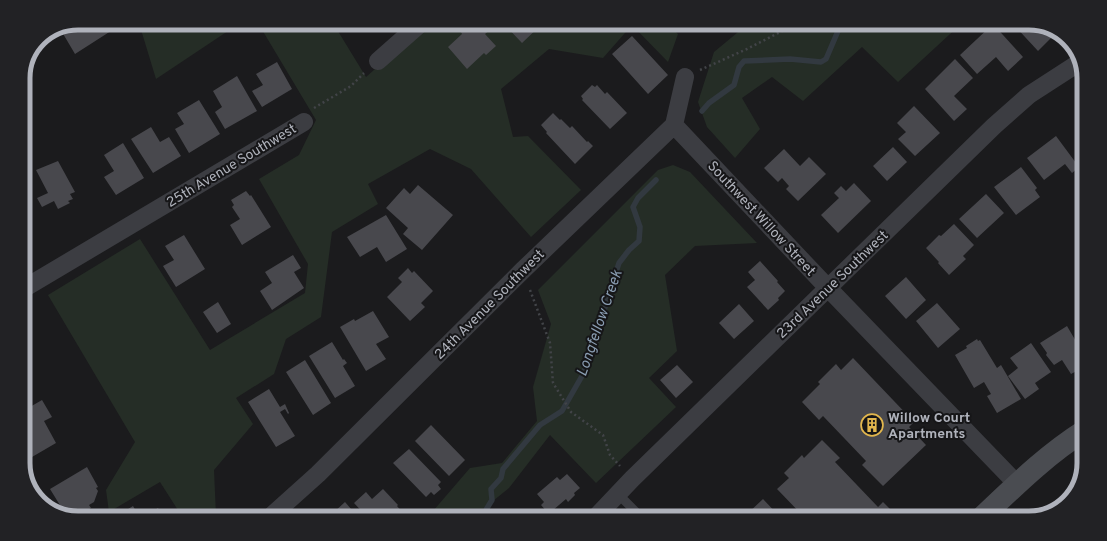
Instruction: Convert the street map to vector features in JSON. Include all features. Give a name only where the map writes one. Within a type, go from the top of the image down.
[{"type":"main road","points":[[988,511],[1066,442],[1077,435]]},
{"type":"street","points":[[378,61],[413,30]]},
{"type":"street","name":"23rd Avenue Southwest","points":[[602,511],[632,479],[994,126],[1029,95],[1075,65]]},
{"type":"street","points":[[674,125],[685,77]]},
{"type":"street","name":"25th Avenue Southwest","points":[[30,285],[304,122]]},
{"type":"street","name":"Southwest Willow Street","points":[[674,125],[828,288],[1017,484]]},
{"type":"street","name":"24th Avenue Southwest","points":[[277,511],[318,474],[523,270],[674,125]]},
{"type":"lane","points":[[618,494],[635,511]]},
{"type":"path","points":[[685,77],[747,49],[784,30]]},
{"type":"path","name":"25th Avenue Southwest","points":[[304,122],[304,114],[351,86],[378,61]]},
{"type":"path","points":[[523,270],[550,343],[553,383],[571,412],[603,435],[610,455]]},
{"type":"shaded area","points":[[141,30],[230,30],[156,79]]},
{"type":"shaded area","points":[[262,30],[337,30],[366,77],[419,30],[628,30],[603,58],[549,49],[501,89],[513,137],[528,136],[581,190],[531,237],[471,169],[430,149],[368,184],[378,204],[332,232],[321,317],[286,339],[274,374],[236,398],[253,424],[214,470],[216,511],[179,511],[160,482],[109,511],[106,490],[135,442],[48,295],[140,239],[210,350],[305,293],[308,264],[259,179],[299,155],[316,120]]},
{"type":"shaded area","points":[[637,30],[674,30],[678,34],[668,62]]},
{"type":"shaded area","points":[[741,30],[954,30],[898,82],[862,47],[803,101],[772,77],[742,98],[760,129],[735,158],[707,127],[698,102],[714,52]]},
{"type":"shaded area","points":[[673,165],[690,172],[757,243],[695,246],[665,275],[677,351],[649,378],[676,407],[596,483],[550,435],[509,488],[481,511],[433,511],[470,468],[502,463],[537,421],[533,387],[551,324],[538,290],[658,170]]},
{"type":"building","points":[[78,30],[112,30],[75,54],[63,33]]},
{"type":"building","points":[[463,30],[490,30],[485,34],[496,46],[486,55],[484,53],[467,69],[448,47],[462,34],[461,32]]},
{"type":"building","points":[[510,30],[536,30],[522,43]]},
{"type":"building","points":[[987,30],[998,30],[1023,57],[1008,71],[996,57],[977,74],[960,55]]},
{"type":"building","points":[[1019,30],[1035,30],[1053,36],[1038,51]]},
{"type":"building","points":[[632,36],[668,75],[648,94],[612,54]]},
{"type":"building","points":[[955,59],[973,78],[954,96],[967,109],[954,121],[925,89]]},
{"type":"building","points":[[277,62],[292,89],[262,107],[252,91],[263,85],[256,74]]},
{"type":"building","points":[[237,76],[257,111],[225,129],[215,112],[222,107],[213,91]]},
{"type":"building","points":[[592,85],[595,87],[597,85],[605,94],[607,92],[627,113],[610,129],[582,100],[583,99],[581,96]]},
{"type":"building","points":[[199,100],[220,134],[189,153],[175,129],[184,124],[177,113]]},
{"type":"building","points":[[914,106],[940,133],[915,156],[898,139],[906,132],[897,123]]},
{"type":"building","points":[[553,113],[570,128],[572,126],[587,142],[588,141],[593,146],[575,164],[546,133],[547,132],[541,125]]},
{"type":"building","points":[[151,127],[160,142],[169,137],[181,156],[153,173],[131,139]]},
{"type":"building","points":[[1056,136],[1077,164],[1077,169],[1072,173],[1065,164],[1044,180],[1027,158]]},
{"type":"building","points":[[123,143],[144,178],[116,195],[104,177],[114,171],[104,155]]},
{"type":"building","points":[[893,147],[907,162],[887,181],[873,166]]},
{"type":"building","points":[[784,149],[800,166],[809,157],[826,174],[798,201],[786,189],[789,186],[782,178],[778,182],[764,168]]},
{"type":"building","points":[[58,161],[75,192],[70,194],[73,199],[68,201],[70,203],[58,209],[54,201],[42,207],[37,198],[48,193],[36,170]]},
{"type":"building","points":[[1021,167],[1037,188],[1035,190],[1040,197],[1016,215],[994,187]]},
{"type":"building","points":[[854,183],[871,201],[838,233],[821,215],[839,198],[834,193],[841,186],[846,191]]},
{"type":"building","points":[[418,185],[453,215],[422,250],[403,234],[408,228],[386,208],[404,188],[410,194]]},
{"type":"building","points":[[246,191],[250,196],[251,195],[271,227],[242,245],[230,225],[240,219],[232,207],[234,205],[231,200]]},
{"type":"building","points":[[986,194],[1004,213],[977,238],[959,219]]},
{"type":"building","points":[[386,215],[407,249],[386,262],[377,247],[360,257],[347,237]]},
{"type":"building","points":[[954,224],[974,245],[963,256],[966,259],[949,275],[926,248],[939,235],[941,236]]},
{"type":"building","points":[[184,235],[205,269],[176,287],[163,266],[174,260],[165,246]]},
{"type":"building","points":[[293,255],[301,268],[294,272],[304,288],[272,310],[260,291],[272,283],[265,272]]},
{"type":"building","points":[[760,261],[785,291],[778,298],[779,300],[768,310],[747,287],[755,280],[748,272]]},
{"type":"building","points":[[408,268],[412,273],[414,271],[433,291],[421,303],[425,307],[410,321],[387,297],[402,282],[398,278]]},
{"type":"building","points":[[906,277],[926,300],[906,319],[885,296]]},
{"type":"building","points":[[218,302],[231,324],[217,333],[203,312]]},
{"type":"building","points":[[937,303],[960,329],[938,348],[916,321]]},
{"type":"building","points":[[739,304],[754,321],[734,339],[719,323]]},
{"type":"building","points":[[373,311],[389,337],[376,344],[386,359],[366,371],[340,327]]},
{"type":"building","points":[[1067,326],[1077,343],[1077,371],[1071,374],[1062,360],[1054,365],[1046,355],[1047,353],[1040,343]]},
{"type":"building","points":[[977,339],[978,341],[980,340],[997,368],[1001,365],[1021,399],[997,413],[987,396],[991,394],[984,382],[974,388],[955,355],[967,348],[966,346]]},
{"type":"building","points":[[332,342],[343,360],[344,359],[347,363],[343,366],[355,386],[335,398],[309,356]]},
{"type":"building","points":[[1031,343],[1051,372],[1035,383],[1039,389],[1025,399],[1008,376],[1018,368],[1010,358]]},
{"type":"building","name":"Willow Court Apartments","points":[[853,358],[914,422],[909,427],[926,445],[883,486],[862,465],[866,461],[823,416],[819,420],[802,402],[820,384],[818,382],[836,364],[841,370]]},
{"type":"building","points":[[305,360],[331,403],[313,415],[286,372]]},
{"type":"building","points":[[677,365],[693,382],[676,398],[660,380]]},
{"type":"building","points":[[269,389],[280,407],[285,404],[289,413],[288,414],[285,409],[280,412],[295,436],[276,447],[248,402]]},
{"type":"building","points":[[42,400],[52,417],[44,421],[56,443],[32,457],[30,454],[30,407]]},
{"type":"building","points":[[431,425],[465,460],[449,476],[415,441]]},
{"type":"building","points":[[822,440],[840,458],[835,462],[878,507],[883,502],[892,511],[798,511],[777,489],[789,478],[784,473],[802,455],[804,458]]},
{"type":"building","points":[[409,449],[441,482],[438,485],[441,489],[434,495],[431,492],[426,497],[393,463]]},
{"type":"building","points":[[87,467],[98,487],[96,488],[98,491],[94,502],[89,505],[91,508],[86,511],[72,511],[61,507],[50,489]]},
{"type":"building","points":[[567,474],[580,488],[574,493],[575,495],[568,502],[566,499],[552,511],[546,511],[541,505],[544,502],[537,494],[557,477],[560,480]]},
{"type":"building","points":[[383,489],[398,505],[397,506],[401,511],[361,511],[354,503],[366,492],[372,499]]},
{"type":"building","points":[[763,499],[774,511],[750,511]]},
{"type":"building","points":[[345,502],[353,511],[335,511]]},
{"type":"building","points":[[133,506],[136,511],[125,511]]},
{"type":"building","points":[[158,508],[160,511],[153,511]]},
{"type":"waterway","name":"Longfellow Creek","points":[[702,111],[709,103],[734,85],[739,67],[744,61],[790,59],[821,62],[826,59],[839,30]]},
{"type":"waterway","name":"Longfellow Creek","points":[[485,511],[492,500],[491,489],[501,478],[503,469],[540,425],[562,411],[582,376],[596,342],[607,299],[612,291],[619,263],[629,250],[639,241],[640,227],[633,207],[638,198],[656,180]]},
{"type":"place","name":"Willow Court Apartments","points":[[872,425]]}]
